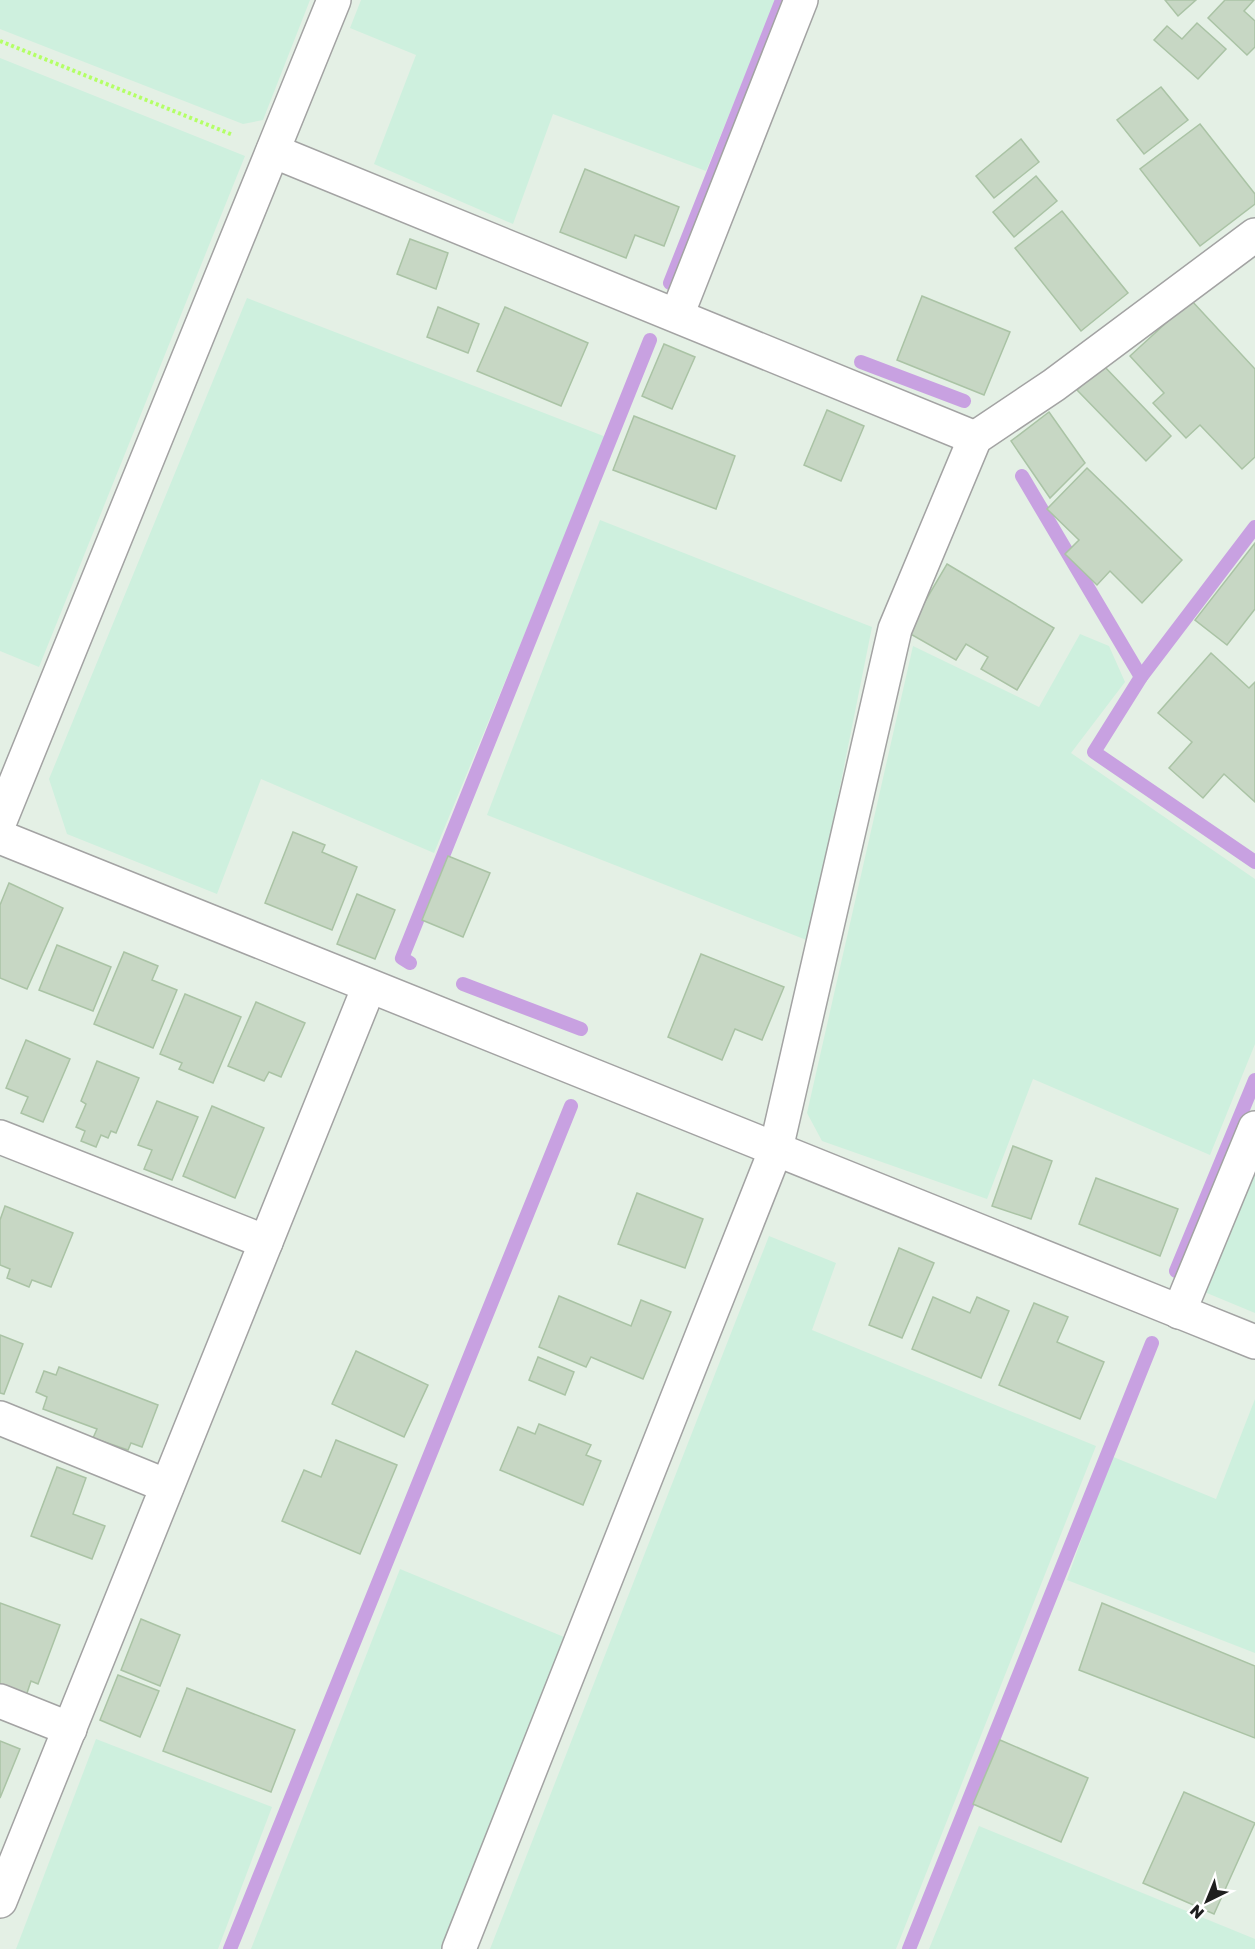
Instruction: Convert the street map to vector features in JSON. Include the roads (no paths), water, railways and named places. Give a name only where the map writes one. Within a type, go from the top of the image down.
[{"type":"street","points":[[0,821],[334,0]]},
{"type":"street","points":[[677,315],[801,0]]},
{"type":"street","points":[[273,151],[975,438]]},
{"type":"street","points":[[459,1949],[776,1149],[895,629],[975,438],[1054,385],[1255,235]]},
{"type":"street","points":[[0,837],[368,989],[776,1149],[1255,1342]]},
{"type":"street","points":[[0,1901],[368,989]]},
{"type":"street","points":[[1179,1312],[1255,1128]]},
{"type":"street","points":[[0,1137],[266,1242]]},
{"type":"street","points":[[0,1419],[167,1486]]},
{"type":"street","points":[[0,1701],[70,1729]]},
{"type":"waterway","points":[[670,283],[782,0]]},
{"type":"waterway","points":[[410,963],[402,958],[650,340]]},
{"type":"waterway","points":[[861,362],[964,401]]},
{"type":"waterway","points":[[1022,476],[1141,677]]},
{"type":"waterway","points":[[1255,527],[1141,677],[1094,752],[1255,862]]},
{"type":"waterway","points":[[463,984],[581,1029]]},
{"type":"waterway","points":[[1176,1271],[1255,1080]]},
{"type":"waterway","points":[[230,1949],[571,1106]]},
{"type":"waterway","points":[[909,1949],[1152,1343]]}]
